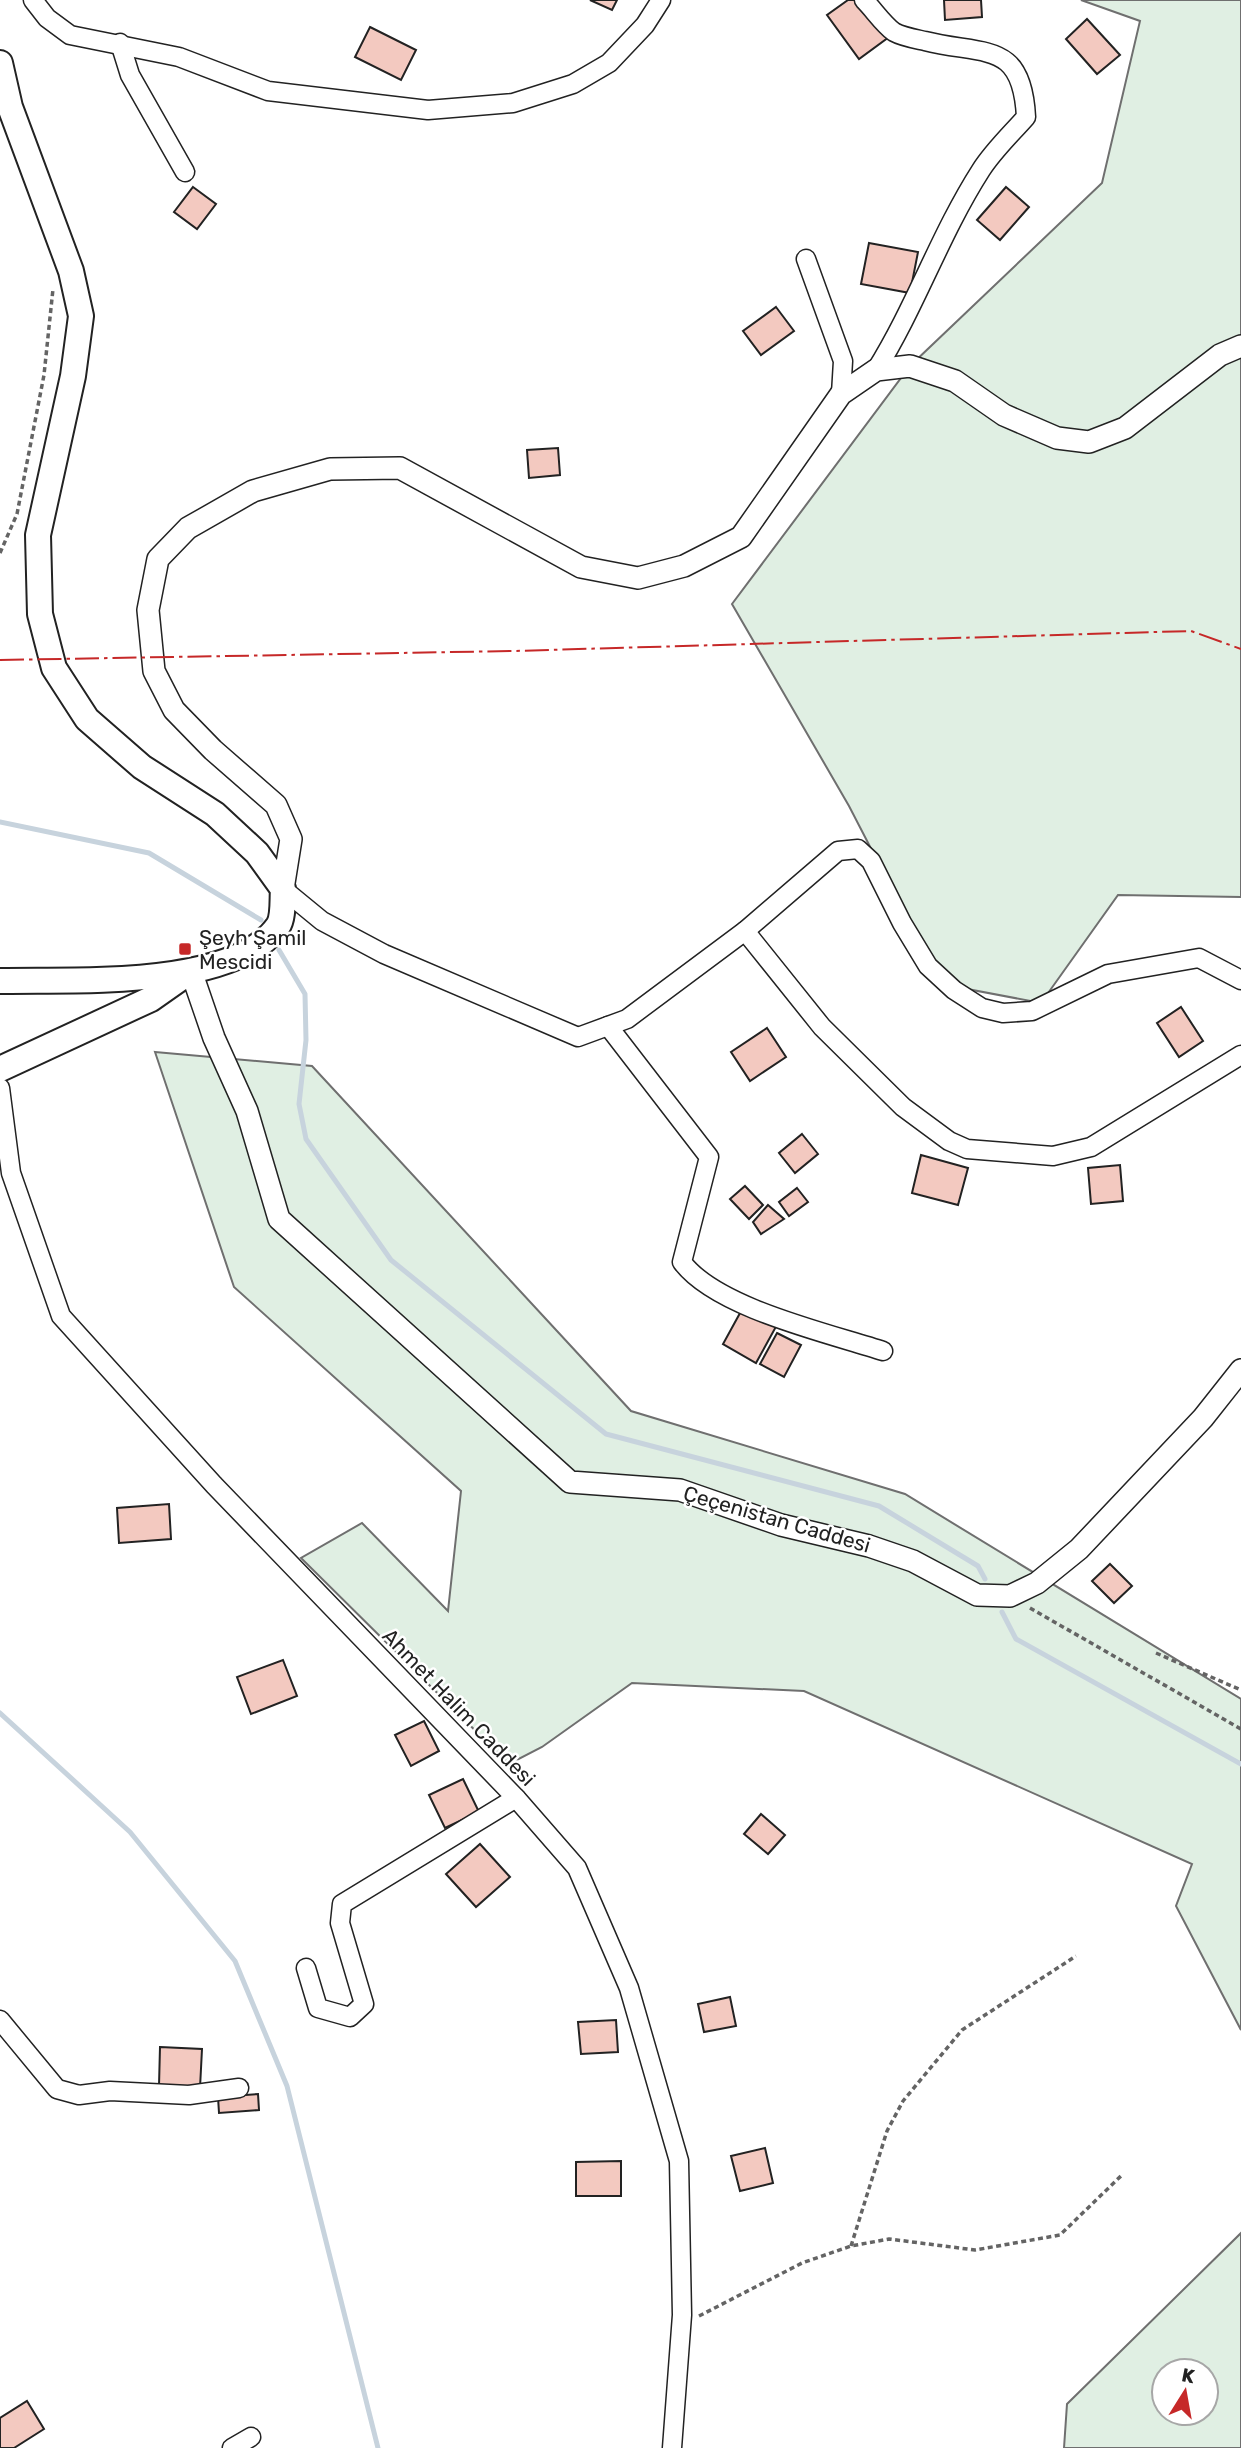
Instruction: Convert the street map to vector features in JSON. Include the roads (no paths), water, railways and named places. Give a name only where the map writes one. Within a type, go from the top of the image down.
[{"type":"main road","points":[[0,63],[10,107],[68,263],[81,316],[66,415],[38,536],[40,614],[54,668],[87,719],[142,767],[215,814],[257,853],[283,889],[281,923],[260,946],[229,961],[191,971],[150,976],[0,981]]},
{"type":"main road","points":[[0,1069],[151,999],[191,971]]},
{"type":"street","points":[[33,0],[47,18],[70,35],[179,57],[268,91],[428,110],[513,103],[573,84],[609,63],[645,25],[661,0]]},
{"type":"street","points":[[864,0],[895,32],[954,48],[997,54],[1012,64],[1024,90],[1026,117],[982,168],[923,275],[895,339],[876,370],[841,394],[741,537],[684,566],[638,578],[580,567],[400,468],[330,469],[253,491],[188,528],[158,559],[148,610],[154,671],[174,710],[213,750],[276,805],[290,839],[283,889],[322,921],[384,954],[578,1037],[626,1019],[745,931],[838,851],[858,849],[871,861],[902,923],[928,966],[954,990],[982,1008],[1003,1013],[1031,1011],[1108,974],[1199,958],[1241,980]]},
{"type":"street","points":[[120,43],[131,75],[185,172]]},
{"type":"street","points":[[806,259],[843,361],[841,394]]},
{"type":"street","points":[[876,370],[910,366],[944,377],[955,381],[1004,415],[1057,438],[1089,442],[1125,428],[1220,355],[1241,346]]},
{"type":"street","points":[[745,931],[822,1027],[903,1107],[948,1141],[967,1149],[1054,1156],[1091,1147],[1241,1055]]},
{"type":"street","name":"Çeçenistan Caddesi","points":[[191,971],[214,1038],[247,1111],[279,1219],[570,1482],[680,1490],[781,1525],[869,1546],[914,1561],[977,1595],[1010,1596],[1037,1583],[1079,1549],[1203,1418],[1241,1370]]},
{"type":"street","points":[[608,1026],[709,1157],[682,1262],[693,1277],[738,1303],[883,1351]]},
{"type":"street","name":"Ahmet Halim Caddesi","points":[[0,1088],[11,1173],[61,1315],[214,1485],[516,1798],[577,1868],[629,1988],[679,2161],[681,2323],[672,2448]]},
{"type":"street","points":[[306,1968],[318,2008],[350,2017],[365,2004],[340,1923],[342,1904],[516,1798]]},
{"type":"street","points":[[0,2020],[57,2089],[79,2095],[110,2091],[189,2095],[239,2088]]},
{"type":"street","points":[[232,2448],[251,2437]]},
{"type":"waterway","points":[[0,822],[149,853],[261,920]]},
{"type":"waterway","points":[[279,950],[305,994],[306,1040],[299,1104],[306,1139],[391,1260],[606,1434],[879,1506],[978,1566],[985,1579]]},
{"type":"waterway","points":[[1002,1612],[1016,1639],[1241,1764]]},
{"type":"waterway","points":[[0,1713],[130,1832],[235,1961],[287,2086],[378,2448]]},
{"type":"place","name":"Şeyh Şamil Mescidi","points":[[185,949]]}]
